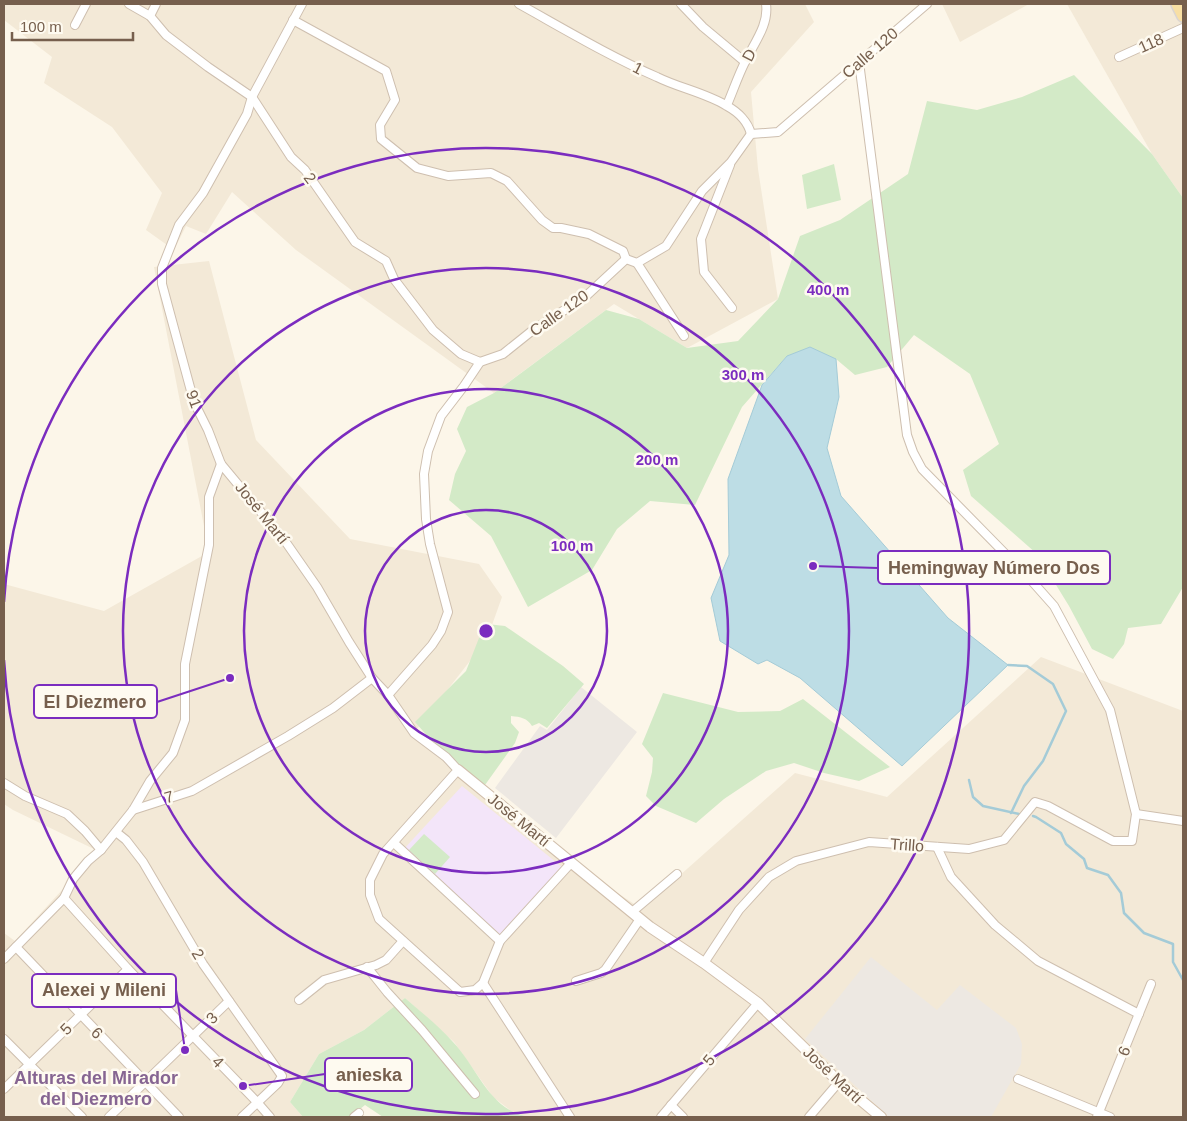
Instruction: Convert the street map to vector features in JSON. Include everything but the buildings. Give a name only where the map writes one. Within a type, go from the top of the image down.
[{"type":"main road","points":[[1177,4],[1183,16]]},
{"type":"street","points":[[75,25],[86,4]]},
{"type":"street","name":"2","points":[[129,4],[150,16],[166,35],[252,97],[291,157],[305,170],[355,242],[386,261],[394,279],[433,330],[461,354],[480,362]]},
{"type":"street","points":[[150,16],[156,4]]},
{"type":"street","name":"91","points":[[221,464],[194,402],[162,284],[162,268],[179,226],[203,193],[247,114],[252,97],[302,4]]},
{"type":"street","name":"1","points":[[519,4],[657,77],[727,105],[740,114],[751,134]]},
{"type":"street","points":[[681,4],[703,27],[745,62]]},
{"type":"street","name":"D","points":[[727,105],[745,62],[764,26],[767,12],[766,4]]},
{"type":"street","name":"Calle 120","points":[[751,134],[778,132],[927,4]]},
{"type":"street","points":[[294,20],[386,70],[395,100],[380,125],[381,139],[417,168],[448,176],[492,174],[507,181],[542,220],[553,228],[589,234],[618,248],[623,252],[626,259],[637,263],[684,336]]},
{"type":"street","name":"118","points":[[1119,57],[1183,28]]},
{"type":"street","points":[[859,62],[907,435],[913,452],[922,469],[1054,606],[1110,710],[1136,814],[1183,821]]},
{"type":"street","points":[[637,263],[666,246],[702,191],[731,162],[751,134]]},
{"type":"street","points":[[731,162],[701,239],[704,272],[732,308]]},
{"type":"street","name":"Calle 120","points":[[480,362],[502,354],[533,330],[585,297],[626,259]]},
{"type":"street","points":[[388,695],[432,645],[441,631],[448,612],[430,544],[426,519],[424,474],[428,451],[441,416],[480,362]]},
{"type":"street","points":[[4,959],[64,898],[73,879],[88,861],[101,850],[134,810],[150,781],[174,753],[185,720],[185,664],[209,545],[209,497],[221,464]]},
{"type":"street","name":"José Martí","points":[[221,464],[285,541],[317,587],[372,678],[388,695],[414,733],[446,757],[458,770],[640,919],[758,1003],[839,1082],[881,1117]]},
{"type":"street","name":"7","points":[[134,810],[192,791],[333,708],[372,678]]},
{"type":"street","points":[[458,770],[383,854],[370,880],[370,895],[379,920],[460,992],[475,990],[484,983],[500,941],[571,863]]},
{"type":"street","points":[[4,782],[24,796],[67,814],[101,850]]},
{"type":"street","name":"Trillo","points":[[704,963],[739,910],[769,877],[796,861],[869,842],[969,848],[1004,840],[1035,802],[1048,806],[1113,841],[1132,841],[1136,814]]},
{"type":"street","name":"2","points":[[116,832],[126,840],[143,862],[203,964],[282,1076],[278,1083],[257,1102]]},
{"type":"street","points":[[394,843],[500,941]]},
{"type":"street","points":[[937,847],[951,877],[995,925],[1038,961],[1139,1014]]},
{"type":"street","points":[[632,912],[677,874]]},
{"type":"street","name":"4","points":[[64,898],[128,969],[270,1117]]},
{"type":"street","points":[[576,981],[605,970],[640,919]]},
{"type":"street","points":[[299,1000],[324,980],[367,968],[386,960],[403,941]]},
{"type":"street","name":"6","points":[[16,947],[179,1117]]},
{"type":"street","points":[[367,968],[475,1094]]},
{"type":"street","name":"5","points":[[4,1089],[128,969]]},
{"type":"street","points":[[484,983],[570,1117]]},
{"type":"street","name":"6","points":[[1098,1115],[1151,984]]},
{"type":"street","name":"3","points":[[108,1117],[229,1001]]},
{"type":"street","name":"5","points":[[661,1117],[758,1003]]},
{"type":"street","points":[[4,1039],[82,1117]]},
{"type":"street","points":[[1018,1079],[1098,1115],[1110,1117]]},
{"type":"street","points":[[809,1117],[839,1082]]},
{"type":"street","points":[[242,1117],[257,1102]]},
{"type":"street","points":[[671,1105],[683,1117]]},
{"type":"shaded area","points":[[4,4],[805,4],[814,22],[751,92],[758,169],[778,299],[687,348],[614,304],[494,393],[296,250],[232,192],[206,234],[186,226],[174,250],[146,230],[162,193],[112,127],[44,83],[52,57],[4,20]]},
{"type":"shaded area","points":[[942,4],[1029,4],[960,42]]},
{"type":"shaded area","points":[[1067,4],[1183,4],[1183,198],[1152,154]]},
{"type":"shaded area","points":[[209,261],[256,440],[350,539],[479,564],[502,597],[487,639],[414,733],[571,863],[642,909],[795,773],[887,797],[1041,657],[1183,711],[1183,1117],[518,1116],[493,1097],[454,1042],[405,998],[364,1030],[319,1054],[290,1102],[303,1117],[4,1117],[4,933],[15,941],[98,851],[4,804],[4,584],[104,611],[209,552],[154,267]]},
{"type":"shaded area","points":[[581,687],[637,732],[556,838],[495,788],[540,726],[547,730]]},
{"type":"shaded area","points":[[462,786],[562,867],[501,937],[403,850]]},
{"type":"shaded area","points":[[871,957],[937,1010],[960,985],[1016,1028],[1022,1044],[1021,1064],[991,1117],[889,1117],[805,1039]]},
{"type":"green space","points":[[1074,75],[1152,154],[1183,198],[1183,587],[1161,624],[1128,628],[1124,644],[1113,659],[1092,649],[1069,606],[1037,554],[971,496],[963,470],[999,444],[970,374],[914,335],[887,367],[855,375],[836,359],[787,356],[742,407],[695,505],[650,501],[617,529],[592,570],[528,607],[491,536],[449,500],[455,474],[466,451],[457,429],[467,407],[494,393],[606,310],[639,319],[687,348],[738,341],[778,299],[800,236],[840,220],[908,174],[927,101],[977,110],[1022,97]]},
{"type":"green space","points":[[834,164],[841,200],[807,209],[802,175]]},
{"type":"green space","points":[[487,624],[505,626],[563,666],[584,684],[547,728],[539,723],[532,726],[523,718],[511,716],[511,723],[519,732],[515,743],[485,785],[482,785],[446,757],[415,722],[466,671],[479,638]]},
{"type":"green space","points":[[663,693],[738,712],[780,711],[803,699],[890,767],[859,781],[824,773],[794,763],[766,771],[724,799],[696,823],[656,806],[646,796],[652,772],[653,758],[642,744]]},
{"type":"green space","points":[[424,834],[450,857],[435,874],[409,850]]},
{"type":"green space","points":[[405,998],[436,1025],[462,1052],[494,1097],[516,1113],[530,1117],[383,1117],[365,1105],[350,1117],[303,1117],[290,1102],[319,1054],[364,1030]]},
{"type":"water","points":[[810,347],[836,359],[839,397],[827,448],[841,496],[948,618],[1008,665],[902,766],[800,678],[767,660],[758,664],[720,641],[711,598],[729,555],[728,479],[762,385],[787,356]]},
{"type":"waterway","points":[[1008,665],[1027,666],[1053,684],[1066,711],[1043,761],[1024,786],[1011,813]]},
{"type":"waterway","points":[[969,780],[973,797],[983,806],[1019,814]]},
{"type":"waterway","points":[[1033,816],[1061,833],[1066,844],[1084,859],[1087,868],[1108,875],[1121,893],[1124,913],[1144,933],[1173,944],[1173,962],[1183,980]]},
{"type":"place","name":"Hemingway Número Dos","points":[[813,566]]},
{"type":"place","name":"El Diezmero","points":[[230,678]]},
{"type":"place","name":"Alexei y Mileni","points":[[185,1050]]},
{"type":"place","name":"anieska","points":[[243,1086]]},
{"type":"district","name":"Alturas del Mirador del Diezmero","points":[[96,1088]]}]
